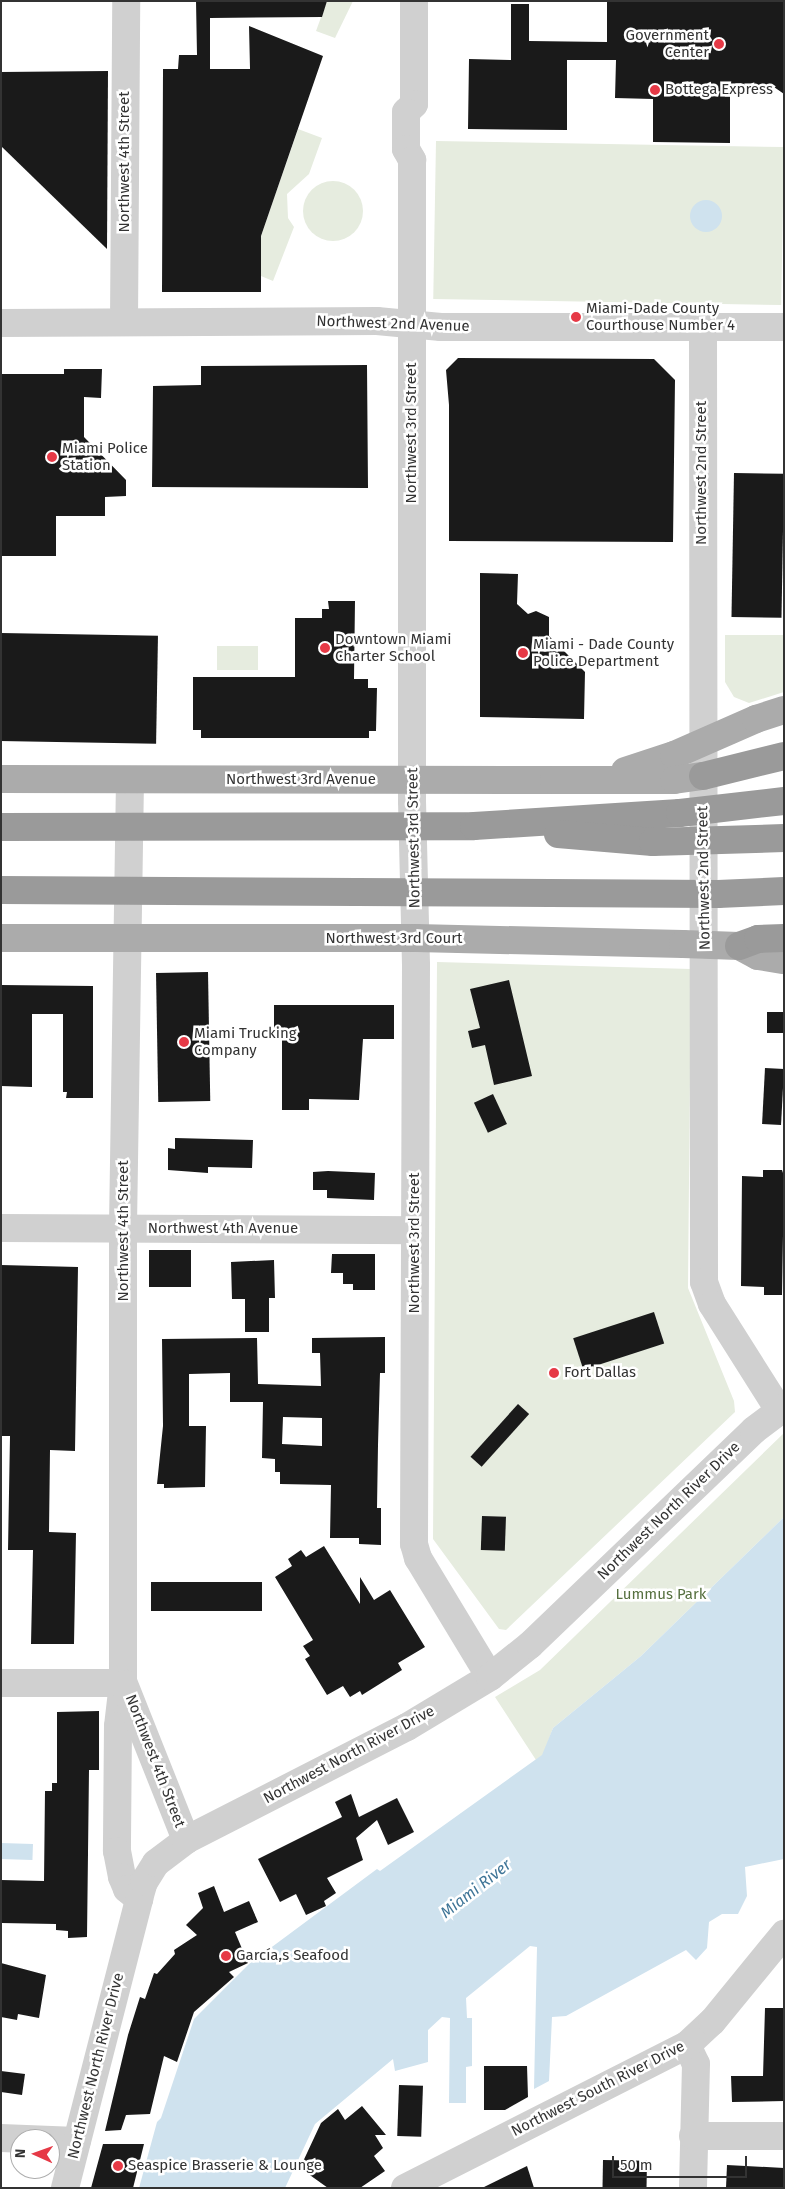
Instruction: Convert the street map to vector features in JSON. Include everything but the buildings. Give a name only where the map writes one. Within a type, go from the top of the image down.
[{"type":"highway","points":[[703,776],[784,756]]},
{"type":"highway","points":[[1,827],[474,826],[680,813],[784,801]]},
{"type":"highway","points":[[474,826],[653,842],[784,838]]},
{"type":"highway","points":[[1,890],[718,894],[784,891]]},
{"type":"highway","points":[[718,894],[784,910]]},
{"type":"highway","points":[[739,946],[758,939],[784,938]]},
{"type":"main road","name":"Northwest 3rd Avenue","points":[[600,778],[674,755],[702,741],[784,710]]},
{"type":"main road","name":"Northwest 3rd Avenue","points":[[1,779],[413,780],[600,778],[674,780],[703,776]]},
{"type":"main road","name":"Northwest 3rd Court","points":[[1,938],[416,938],[705,944],[739,946],[758,956],[784,960]]},
{"type":"street","name":"Northwest 4th Street","points":[[124,322],[126,1]]},
{"type":"street","name":"Northwest 3rd Street","points":[[414,1],[414,104],[406,112],[406,149],[412,160],[413,780],[416,938],[414,1544],[418,1558],[490,1677]]},
{"type":"street","name":"Northwest 2nd Avenue","points":[[1,322],[377,321],[412,324],[784,326]]},
{"type":"street","name":"Northwest 2nd Street","points":[[703,326],[704,1282],[712,1304],[781,1408]]},
{"type":"street","name":"Northwest 4th Street","points":[[130,780],[123,1229],[124,1683],[118,1726],[117,1851],[122,1878],[127,1889],[139,1899]]},
{"type":"street","name":"Northwest 4th Avenue","points":[[1,1228],[415,1230]]},
{"type":"street","name":"Northwest North River Drive","points":[[65,2188],[139,1899],[144,1882],[156,1863],[186,1840],[407,1726],[490,1677],[530,1645],[781,1408]]},
{"type":"street","points":[[1,1683],[124,1683]]},
{"type":"street","name":"Northwest 4th Street","points":[[124,1683],[186,1840]]},
{"type":"street","points":[[117,1851],[156,1863]]},
{"type":"street","name":"Northwest South River Drive","points":[[405,2188],[687,2045],[712,2022],[784,1934]]},
{"type":"street","points":[[687,2045],[696,2064],[693,2188]]},
{"type":"street","points":[[693,2136],[784,2136]]},
{"type":"street","points":[[1,2138],[77,2141]]},
{"type":"green space","points":[[327,1],[353,1],[335,38],[316,31]]},
{"type":"green space","points":[[298,129],[322,138],[309,174],[287,194],[288,218],[294,227],[273,281],[261,276],[261,236]]},
{"type":"green space","points":[[436,141],[784,147],[781,305],[433,299]]},
{"type":"green space","points":[[327,181],[339,181],[350,186],[358,194],[363,205],[361,223],[350,236],[339,241],[327,241],[316,236],[308,228],[303,217],[303,205],[308,194],[316,186]]},
{"type":"green space","points":[[725,635],[784,635],[784,692],[749,703],[734,697],[725,682]]},
{"type":"green space","points":[[217,646],[258,646],[258,670],[217,670]]},
{"type":"green space","name":"Lummus Park","points":[[437,962],[691,969],[688,1288],[734,1401],[735,1412],[506,1630],[499,1629],[433,1539]]},
{"type":"green space","name":"Lummus Park","points":[[784,1433],[784,1517],[641,1656],[553,1728],[543,1755],[536,1760],[495,1697],[540,1670]]},
{"type":"water","points":[[706,200],[718,204],[722,216],[718,228],[706,232],[694,228],[690,216],[694,204]]},
{"type":"water","name":"Miami River","points":[[784,1517],[784,1859],[745,1867],[747,1896],[738,1914],[722,1914],[709,1922],[707,1948],[696,1960],[686,1950],[566,2016],[552,2017],[549,2081],[534,2089],[537,1947],[530,1946],[466,1998],[467,2018],[472,2018],[472,2066],[466,2067],[466,2103],[449,2103],[450,2018],[442,2017],[428,2030],[428,2062],[395,2071],[393,2059],[315,2124],[285,2188],[139,2188],[157,2122],[161,2118],[194,2019],[249,1964],[377,1869],[380,1871],[542,1755],[553,1728],[641,1656]]},
{"type":"water","points":[[1,1843],[33,1844],[32,1860],[1,1859]]},
{"type":"place","name":"Government Center","points":[[719,44]]},
{"type":"place","name":"Bottega Express","points":[[655,90]]},
{"type":"place","name":"Miami-Dade County Courthouse Number 4","points":[[576,317]]},
{"type":"place","name":"Miami Police Station","points":[[52,457]]},
{"type":"place","name":"Downtown Miami Charter School","points":[[325,648]]},
{"type":"place","name":"Miami - Dade County Police Department","points":[[523,653]]},
{"type":"place","name":"Miami Trucking Company","points":[[184,1042]]},
{"type":"place","name":"Fort Dallas","points":[[554,1373]]},
{"type":"place","name":"García,s Seafood","points":[[226,1956]]},
{"type":"place","name":"Seaspice Brasserie & Lounge","points":[[118,2166]]}]
